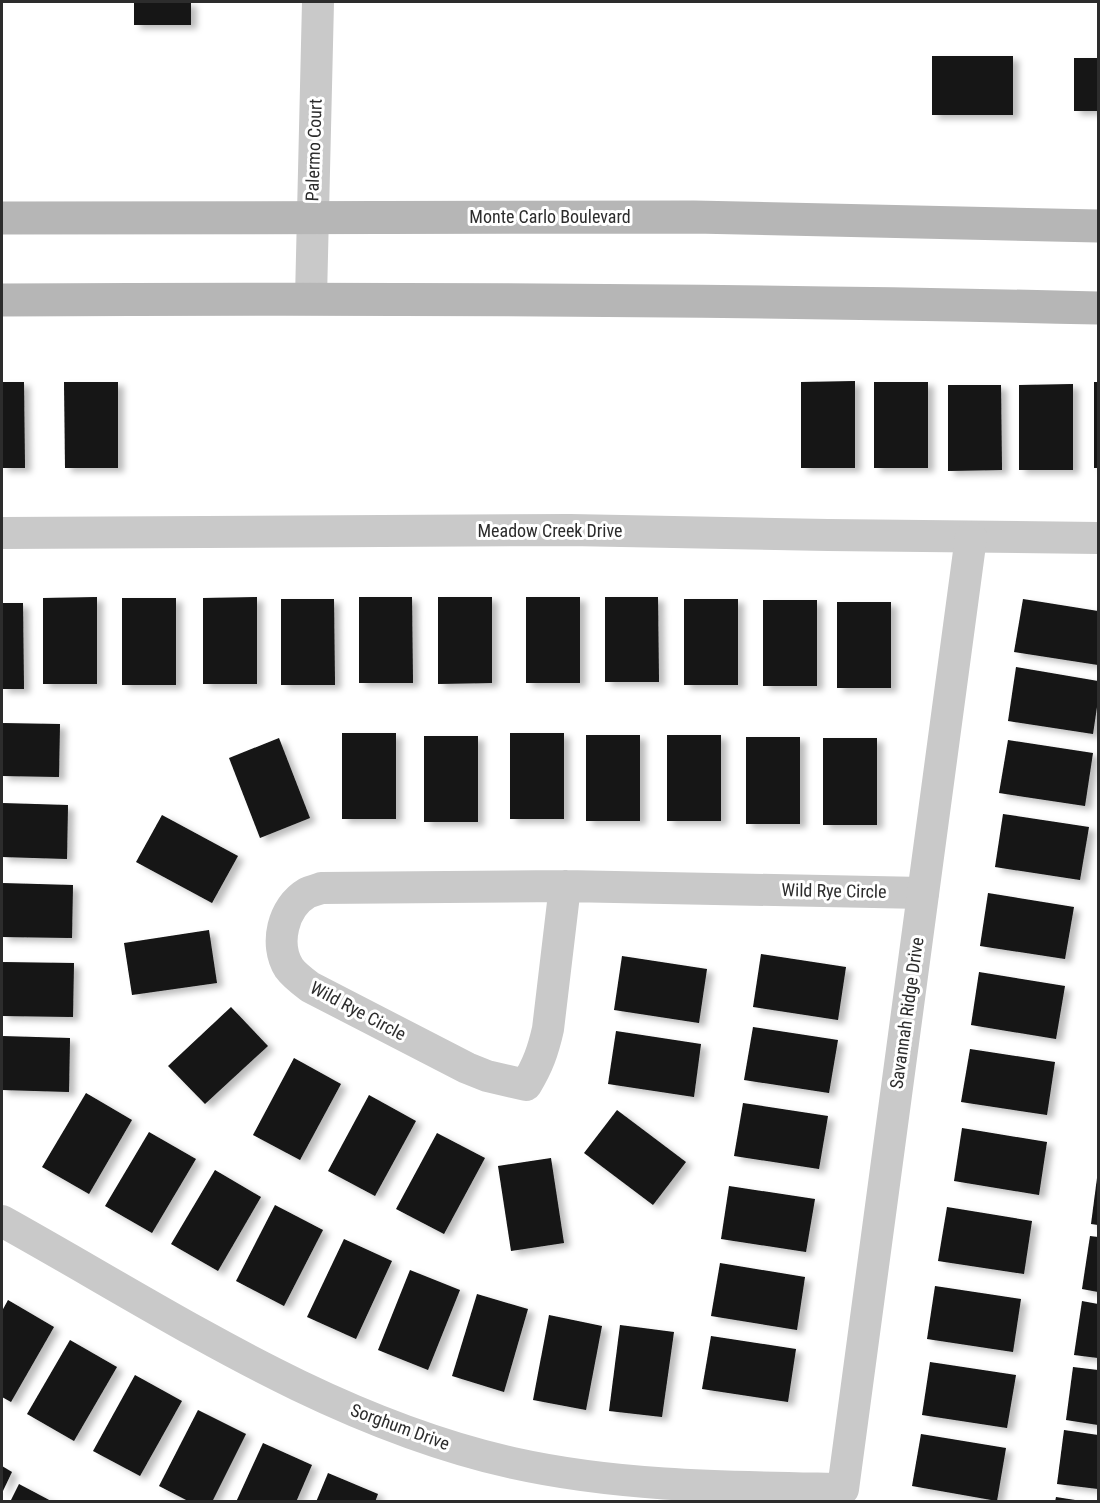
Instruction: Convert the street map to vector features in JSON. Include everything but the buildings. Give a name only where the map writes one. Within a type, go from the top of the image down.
[{"type":"main road","name":"Monte Carlo Boulevard","points":[[2,218],[694,216],[1098,226]]},
{"type":"main road","points":[[2,300],[311,298],[1098,308]]},
{"type":"street","name":"Palermo Court","points":[[311,298],[318,2]]},
{"type":"street","name":"Meadow Creek Drive","points":[[2,533],[570,530],[1098,538]]},
{"type":"street","name":"Savannah Ridge Drive","points":[[843,1489],[971,537]]},
{"type":"street","name":"Wild Rye Circle","points":[[565,886],[548,1029],[538,1065],[526,1085],[487,1076],[467,1068],[310,987],[289,967],[283,953],[281,939],[288,913],[307,893],[321,888],[565,886],[923,893]]},
{"type":"street","name":"Sorghum Drive","points":[[2,1221],[164,1315],[274,1374],[335,1402],[453,1447],[513,1463],[643,1483],[843,1489]]}]
